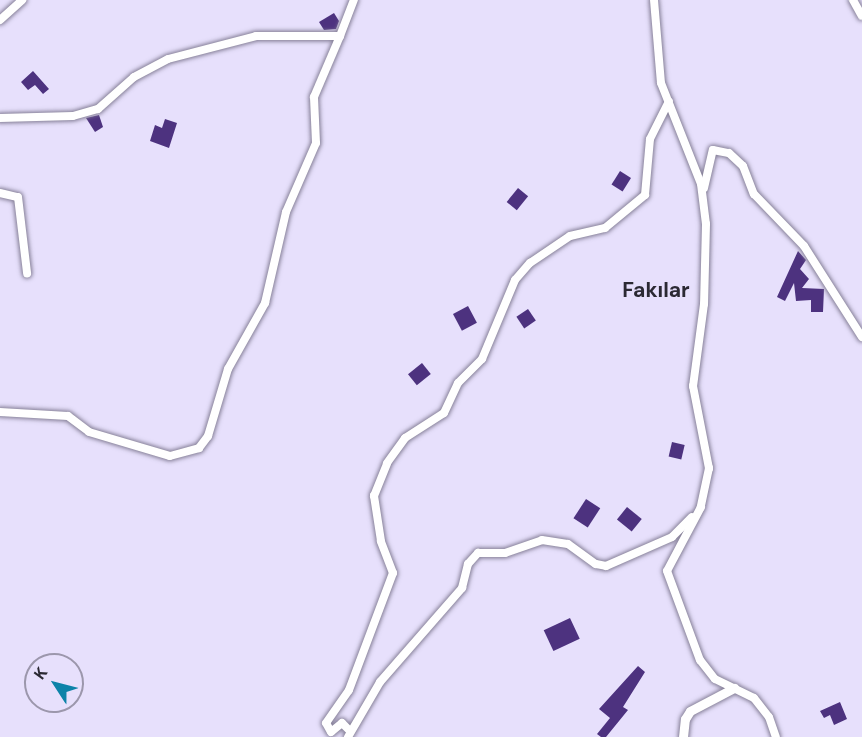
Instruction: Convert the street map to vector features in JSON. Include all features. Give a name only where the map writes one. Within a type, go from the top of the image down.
[{"type":"street","points":[[0,20],[22,0]]},
{"type":"street","points":[[0,412],[68,416],[89,432],[170,456],[199,448],[208,436],[228,369],[265,303],[275,246],[316,144],[314,97],[354,0]]},
{"type":"street","points":[[654,0],[661,83],[703,196]]},
{"type":"street","points":[[853,0],[862,16]]},
{"type":"street","points":[[0,118],[73,116],[98,109],[134,77],[168,59],[256,36],[340,36]]},
{"type":"street","points":[[669,101],[650,140],[645,195],[605,228],[570,236],[530,263],[515,280],[482,359],[459,383],[444,413],[405,438],[387,463],[374,496],[381,541],[393,573],[349,690],[326,723],[331,732],[342,723],[348,734],[367,709],[380,682],[462,588],[468,564],[478,553],[505,553],[542,540],[568,544],[596,564],[606,566],[672,537],[701,507]]},
{"type":"street","points":[[776,737],[770,717],[754,698],[715,679],[700,660],[667,571],[701,507],[709,468],[693,386],[704,304],[703,196],[709,158],[718,148],[743,166],[754,194],[804,246],[862,338]]},
{"type":"street","points":[[0,193],[18,197],[27,273]]},
{"type":"street","points":[[683,737],[685,718],[690,711],[734,688]]},
{"type":"building","points":[[334,13],[339,21],[336,29],[324,30],[319,22]]},
{"type":"building","points":[[33,71],[49,89],[43,94],[35,85],[28,90],[21,82]]},
{"type":"building","points":[[99,115],[103,127],[95,132],[86,118]]},
{"type":"building","points":[[165,119],[177,123],[169,148],[150,141],[155,125],[162,128]]},
{"type":"building","points":[[620,171],[631,178],[623,191],[612,185]]},
{"type":"building","points":[[518,188],[528,196],[517,210],[507,202]]},
{"type":"building","points":[[798,251],[806,260],[800,269],[809,279],[802,288],[824,289],[823,312],[811,312],[811,300],[796,301],[794,283],[785,301],[777,297]]},
{"type":"building","points":[[468,306],[477,323],[462,331],[453,314]]},
{"type":"building","points":[[528,309],[536,321],[524,328],[516,317]]},
{"type":"building","points":[[422,363],[431,374],[417,385],[408,374]]},
{"type":"building","points":[[672,442],[685,445],[681,460],[669,457]]},
{"type":"building","points":[[586,499],[600,508],[588,528],[573,518]]},
{"type":"building","points":[[627,507],[642,519],[632,531],[617,519]]},
{"type":"building","points":[[570,618],[580,639],[553,651],[544,630]]},
{"type":"building","points":[[638,666],[645,672],[623,707],[628,710],[606,737],[601,737],[597,734],[610,718],[599,709]]},
{"type":"building","points":[[840,702],[847,719],[834,725],[830,715],[824,718],[820,711]]},
{"type":"district","name":"Fakılar","points":[[656,290]]}]
